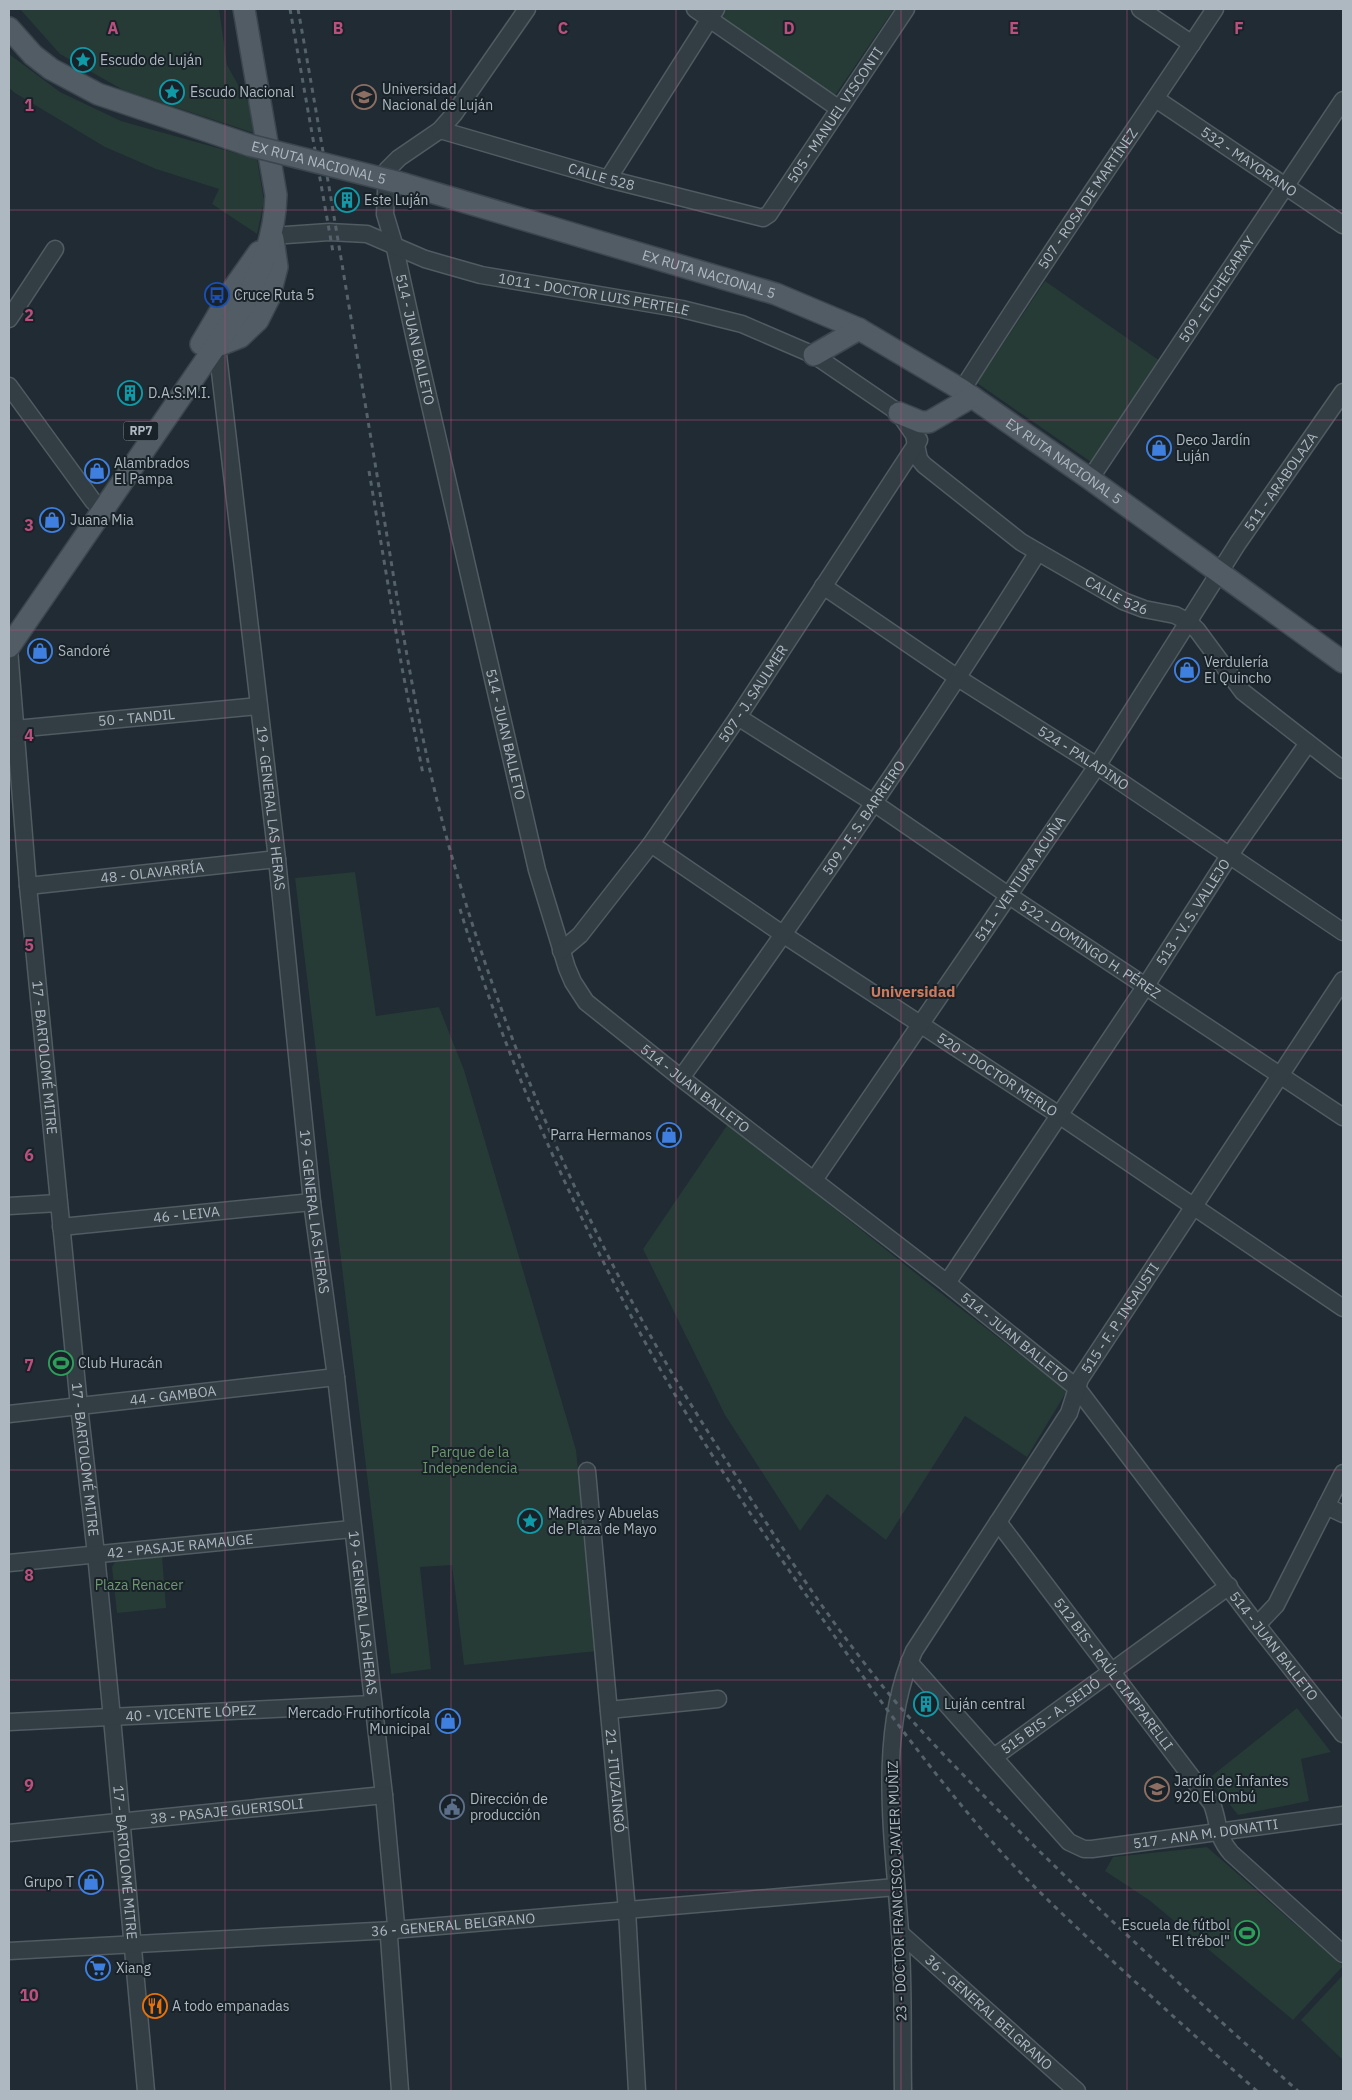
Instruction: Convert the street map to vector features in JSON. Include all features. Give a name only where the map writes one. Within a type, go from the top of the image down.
[{"type":"main road","name":"RP7","points":[[9,625],[98,506],[213,339],[242,274],[272,236],[276,216],[276,195],[244,9]]},
{"type":"main road","name":"EX RUTA NACIONAL 5","points":[[9,28],[33,55],[51,70],[98,94],[249,145],[404,184],[776,294],[859,329],[967,393],[1090,479],[1343,662]]},
{"type":"main road","points":[[213,339],[240,337],[258,320],[269,298],[277,267],[272,236]]},
{"type":"main road","points":[[814,355],[859,329]]},
{"type":"main road","points":[[899,413],[921,422],[929,422],[967,393]]},
{"type":"main road","name":"RP7","points":[[9,648],[98,506]]},
{"type":"street","points":[[440,130],[467,97],[527,9]]},
{"type":"street","points":[[695,9],[712,14],[838,108]]},
{"type":"street","name":"505 - MANUEL VISCONTI","points":[[763,218],[769,214],[838,108],[906,9]]},
{"type":"street","points":[[1140,9],[1192,44]]},
{"type":"street","name":"507 - ROSA DE MARTÍNEZ","points":[[967,393],[1026,288],[1216,9]]},
{"type":"street","points":[[608,179],[712,14]]},
{"type":"street","name":"532 - MAYORANO","points":[[1156,99],[1343,225]]},
{"type":"street","name":"509 - ETCHEGARAY","points":[[1090,479],[1343,100]]},
{"type":"street","name":"514 - JUAN BALLETO","points":[[440,130],[399,158],[387,170],[385,214],[394,244],[537,870],[561,951],[573,982],[586,1002],[681,1078],[947,1283],[1078,1388],[1257,1625],[1343,1734]]},
{"type":"street","name":"CALLE 528","points":[[440,130],[608,179],[763,218]]},
{"type":"street","name":"1011 - DOCTOR LUIS PERTELE","points":[[272,236],[345,232],[367,234],[431,261],[481,275],[720,318],[765,333],[814,355],[899,413]]},
{"type":"street","points":[[9,319],[55,249]]},
{"type":"street","name":"19 - GENERAL LAS HERAS","points":[[213,339],[277,859],[312,1202],[336,1377],[384,1795],[396,1924],[390,1937],[400,2091]]},
{"type":"street","points":[[9,386],[98,506]]},
{"type":"street","name":"511 - ARABOLAZA","points":[[1218,573],[1343,392]]},
{"type":"street","name":"CALLE 526","points":[[899,413],[909,426],[919,459],[924,465],[1022,542],[1038,552],[1123,601],[1144,610],[1175,614],[1189,622],[1243,692],[1343,770]]},
{"type":"street","name":"507 - J. SAULMER","points":[[561,951],[580,935],[651,844],[738,716],[916,445],[929,422]]},
{"type":"street","name":"509 - F. S. BARREIRO","points":[[681,1078],[784,935],[874,803],[958,678],[1038,552]]},
{"type":"street","name":"511 - VENTURA ACUÑA","points":[[814,1180],[1097,766],[1218,573]]},
{"type":"street","name":"524 - PALADINO","points":[[823,586],[958,678],[1097,766],[1343,932]]},
{"type":"street","name":"17 - BARTOLOMÉ MITRE","points":[[9,648],[28,886],[58,1203],[78,1406],[96,1554],[146,2091]]},
{"type":"street","name":"50 - TANDIL","points":[[15,729],[258,706]]},
{"type":"street","name":"522 - DOMINGO H. PÉREZ","points":[[738,716],[874,803],[1144,987],[1281,1074],[1343,1117]]},
{"type":"street","name":"513 - V. S. VALLEJO","points":[[947,1283],[1229,856],[1308,744]]},
{"type":"street","name":"520 - DOCTOR MERLO","points":[[651,844],[784,935],[1059,1115],[1193,1208],[1343,1308]]},
{"type":"street","name":"48 - OLAVARRÍA","points":[[28,886],[277,859]]},
{"type":"street","name":"515 - F. P. INSAUSTI","points":[[909,1662],[914,1650],[1069,1413],[1085,1372],[1343,980]]},
{"type":"street","name":"46 - LEIVA","points":[[61,1227],[312,1202]]},
{"type":"street","points":[[9,1206],[58,1203]]},
{"type":"street","name":"44 - GAMBOA","points":[[9,1414],[336,1377]]},
{"type":"street","name":"21 - ITUZAINGÓ","points":[[587,1471],[627,1910],[637,2091]]},
{"type":"street","points":[[1257,1625],[1276,1605],[1343,1473]]},
{"type":"street","points":[[1326,1506],[1343,1514]]},
{"type":"street","name":"512 BIS - RAÚL CIAPPARELLI","points":[[998,1522],[1212,1804],[1218,1832]]},
{"type":"street","name":"42 - PASAJE RAMAUGE","points":[[9,1563],[352,1529]]},
{"type":"street","name":"515 BIS - A. SEIJÓ","points":[[994,1757],[1229,1586]]},
{"type":"street","points":[[909,1662],[994,1757]]},
{"type":"street","name":"23 - DOCTOR FRANCISCO JAVIER MUÑIZ","points":[[903,2091],[900,1933],[896,1887],[892,1762],[898,1704],[909,1662]]},
{"type":"street","points":[[609,1710],[718,1698]]},
{"type":"street","name":"40 - VICENTE LÓPEZ","points":[[9,1722],[373,1704]]},
{"type":"street","name":"517 - ANA M. DONATTI","points":[[994,1757],[1069,1842],[1084,1849],[1343,1816]]},
{"type":"street","name":"38 - PASAJE GUERISOLI","points":[[9,1833],[384,1795]]},
{"type":"street","points":[[1218,1832],[1231,1853],[1343,1954]]},
{"type":"street","name":"36 - GENERAL BELGRANO","points":[[9,1951],[393,1930],[896,1887]]},
{"type":"street","name":"36 - GENERAL BELGRANO","points":[[900,1933],[1077,2091]]},
{"type":"green space","points":[[20,9],[219,9],[227,65],[249,104],[254,133],[123,90],[60,54]]},
{"type":"green space","points":[[703,9],[894,9],[834,97]]},
{"type":"green space","points":[[9,54],[60,92],[121,121],[257,159],[264,201],[257,234],[212,204],[219,189],[156,169],[105,147],[15,93],[9,88]]},
{"type":"green space","points":[[1045,281],[1160,361],[1091,462],[977,383]]},
{"type":"green space","name":"Parque de la Independencia","points":[[355,872],[376,1016],[439,1007],[464,1070],[576,1450],[597,1651],[464,1665],[452,1565],[420,1567],[431,1669],[391,1674],[295,878]]},
{"type":"green space","points":[[728,1124],[1067,1391],[1027,1457],[965,1416],[886,1540],[827,1494],[800,1531],[725,1415],[643,1249]]},
{"type":"green space","name":"Plaza Renacer","points":[[162,1556],[166,1608],[117,1613],[112,1567],[115,1562]]},
{"type":"green space","points":[[1297,1708],[1331,1752],[1301,1759],[1309,1801],[1238,1815],[1209,1778]]},
{"type":"green space","name":"Escuela de fútbol \"El trébol\"","points":[[1207,1847],[1343,1966],[1293,2020],[1149,1900],[1105,1871],[1113,1857]]},
{"type":"green space","points":[[1343,1975],[1343,2060],[1301,2020]]},
{"type":"railway","points":[[290,9],[333,252]]},
{"type":"railway","points":[[298,9],[403,630],[429,767],[452,857],[489,974],[532,1089],[582,1201],[637,1311],[688,1399],[796,1568],[873,1675],[936,1747],[1045,1857],[1298,2091]]},
{"type":"railway","points":[[369,471],[402,668],[423,774]]},
{"type":"railway","points":[[460,909],[514,1063],[556,1164],[579,1213],[648,1348],[692,1424],[764,1533],[904,1732],[1002,1853],[1106,1955],[1257,2091]]},
{"type":"place","name":"Escudo de Luján","points":[[83,60]]},
{"type":"place","name":"Escudo Nacional","points":[[172,92]]},
{"type":"place","name":"Universidad Nacional de Luján","points":[[364,97]]},
{"type":"place","name":"Este Luján","points":[[347,200]]},
{"type":"place","name":"Cruce Ruta 5","points":[[217,295]]},
{"type":"place","name":"D.A.S.M.I.","points":[[130,393]]},
{"type":"place","name":"Deco Jardín Luján","points":[[1159,448]]},
{"type":"place","name":"Alambrados El Pampa","points":[[97,471]]},
{"type":"place","name":"Juana Mia","points":[[52,520]]},
{"type":"place","name":"Sandoré","points":[[40,651]]},
{"type":"place","name":"Verdulería El Quincho","points":[[1187,670]]},
{"type":"place","name":"Parra Hermanos","points":[[669,1135]]},
{"type":"place","name":"Club Huracán","points":[[61,1363]]},
{"type":"place","name":"Madres y Abuelas de Plaza de Mayo","points":[[530,1521]]},
{"type":"place","name":"Luján central","points":[[926,1704]]},
{"type":"place","name":"Mercado Frutihortícola Municipal","points":[[448,1721]]},
{"type":"place","name":"Jardín de Infantes 920 El Ombú","points":[[1157,1789]]},
{"type":"place","name":"Dirección de producción","points":[[452,1807]]},
{"type":"place","name":"Grupo T","points":[[91,1882]]},
{"type":"place","name":"Escuela de fútbol \"El trébol\"","points":[[1247,1933]]},
{"type":"place","name":"Xiang","points":[[98,1968]]},
{"type":"place","name":"A todo empanadas","points":[[155,2006]]},
{"type":"district","name":"Universidad","points":[[913,992]]}]
